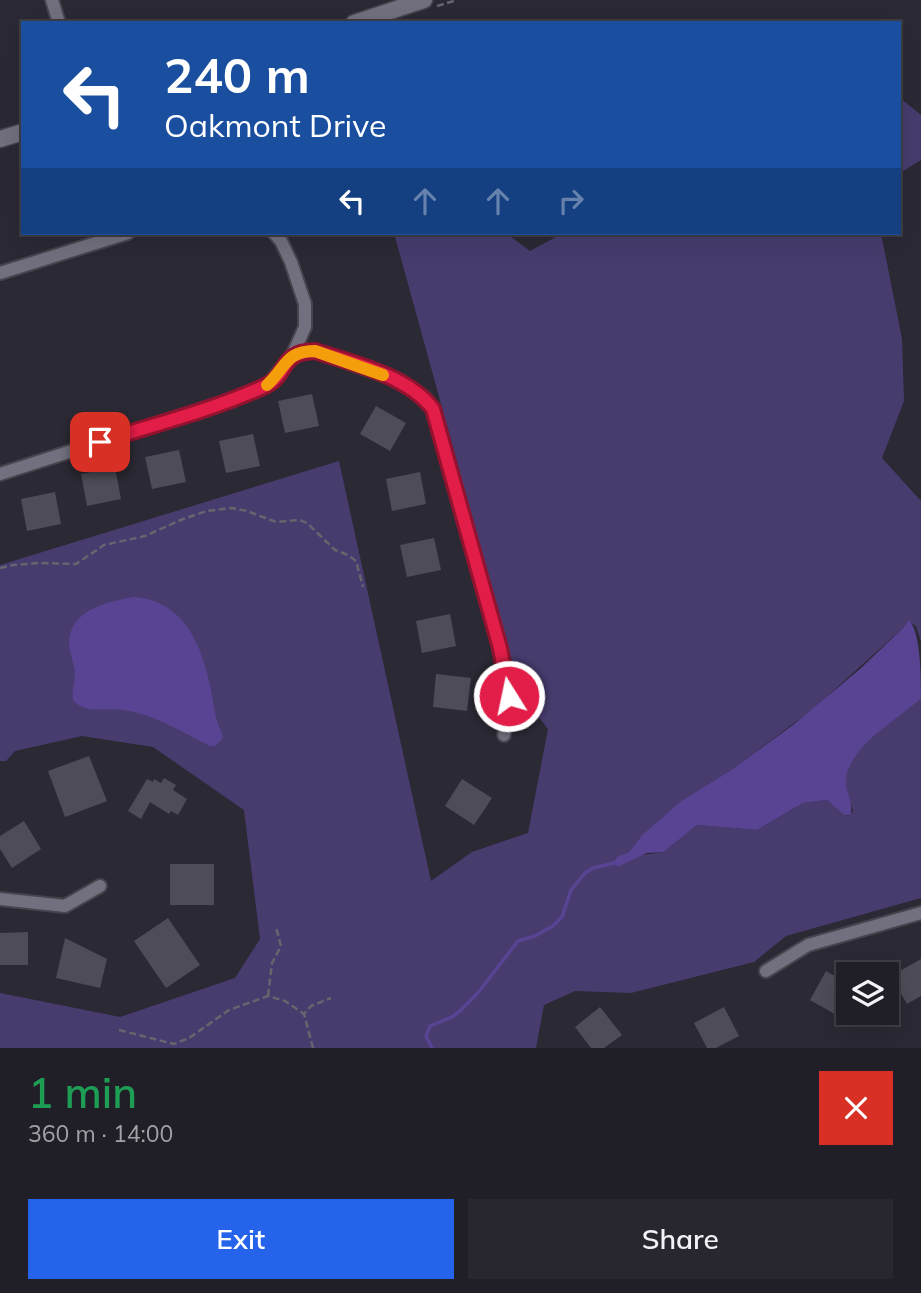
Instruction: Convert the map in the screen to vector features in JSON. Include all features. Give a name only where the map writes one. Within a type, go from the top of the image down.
[{"type":"street","points":[[52,0],[57,21]]},
{"type":"street","points":[[360,21],[424,0]]},
{"type":"street","points":[[0,139],[21,133]]},
{"type":"street","points":[[0,273],[122,235]]},
{"type":"street","points":[[0,474],[237,398],[269,384],[293,354],[305,327],[304,304],[291,262],[276,235]]},
{"type":"street","points":[[293,354],[315,351],[401,381],[425,398],[433,409],[510,692],[503,736]]},
{"type":"street","points":[[0,899],[65,906],[100,886]]},
{"type":"street","points":[[766,971],[808,945],[921,914]]},
{"type":"path","points":[[0,568],[40,563],[76,564],[104,545],[145,536],[200,513],[232,508],[276,522],[299,520],[307,523],[335,550],[356,561],[363,587]]},
{"type":"path","points":[[268,996],[272,963],[281,946],[276,927]]},
{"type":"path","points":[[119,1030],[174,1044],[189,1038],[229,1010],[268,996],[285,1001],[304,1014],[313,1048]]},
{"type":"path","points":[[304,1014],[311,1006],[331,998]]},
{"type":"shaded area","points":[[901,99],[921,115],[921,160],[901,172]]},
{"type":"shaded area","points":[[395,235],[509,235],[530,251],[559,235],[881,235],[902,339],[904,401],[882,458],[921,501],[921,641],[916,626],[907,621],[904,627],[813,709],[731,770],[681,801],[642,835],[629,852],[614,859],[664,852],[697,825],[757,830],[803,803],[827,800],[848,816],[853,811],[845,784],[847,771],[854,759],[886,725],[921,699],[921,898],[786,936],[754,962],[631,993],[575,991],[544,1005],[536,1048],[0,1048],[0,993],[120,1017],[235,978],[260,939],[244,810],[153,747],[82,736],[15,751],[6,761],[0,761],[0,565],[339,461],[431,881],[472,852],[528,833],[548,729],[521,695]]},
{"type":"shaded area","points":[[134,597],[154,601],[171,610],[194,638],[202,655],[223,738],[215,746],[147,716],[124,710],[90,709],[73,700],[75,672],[69,645],[70,633],[75,623],[101,605]]},
{"type":"shaded area","points":[[908,620],[916,633],[918,644],[921,699],[876,734],[856,755],[846,778],[850,815],[845,815],[827,800],[803,803],[757,830],[697,825],[664,852],[647,853],[619,866],[612,864],[617,857],[629,852],[642,835],[681,801],[731,770],[793,725],[860,669]]},
{"type":"building","points":[[312,394],[319,426],[285,433],[278,401]]},
{"type":"building","points":[[376,406],[406,423],[390,451],[360,434]]},
{"type":"building","points":[[253,434],[260,466],[226,473],[219,441]]},
{"type":"building","points":[[179,450],[186,482],[152,489],[145,457]]},
{"type":"building","points":[[115,467],[121,499],[87,506],[81,474]]},
{"type":"building","points":[[420,472],[426,504],[392,511],[386,479]]},
{"type":"building","points":[[55,492],[61,524],[27,531],[21,499]]},
{"type":"building","points":[[434,538],[441,570],[407,577],[400,545]]},
{"type":"building","points":[[450,614],[456,646],[422,653],[416,621]]},
{"type":"building","points":[[436,674],[471,678],[467,711],[433,707]]},
{"type":"building","points":[[89,756],[107,801],[65,817],[48,771]]},
{"type":"building","points":[[164,778],[176,785],[173,790],[187,799],[178,815],[171,811],[169,814],[150,802],[141,819],[128,811],[147,779],[161,783]]},
{"type":"building","points":[[462,779],[492,798],[474,825],[445,806]]},
{"type":"building","points":[[24,821],[41,849],[12,868],[0,849],[0,836]]},
{"type":"building","points":[[170,864],[214,864],[214,905],[170,905]]},
{"type":"building","points":[[168,918],[200,965],[166,988],[134,941]]},
{"type":"building","points":[[28,932],[28,965],[0,965],[0,933]]},
{"type":"building","points":[[65,938],[107,959],[100,988],[56,978]]},
{"type":"building","points":[[921,959],[921,996],[907,1004],[899,990],[899,971]]},
{"type":"building","points":[[826,971],[836,977],[836,1015],[810,1000]]},
{"type":"building","points":[[600,1007],[622,1035],[604,1048],[591,1048],[575,1027]]},
{"type":"building","points":[[724,1007],[739,1036],[716,1048],[707,1048],[694,1023]]},
{"type":"waterway","points":[[432,1048],[426,1036],[430,1026],[460,1011],[477,994],[518,941],[535,936],[553,926],[562,917],[571,890],[585,873],[593,868],[615,863]]},
{"type":"slow traffic","points":[[267,385],[293,354],[304,351],[315,351],[383,375]]},
{"type":"route","points":[[100,442],[237,398],[269,384],[293,354],[304,351],[315,351],[401,381],[425,398],[433,409],[500,648],[509,696]]}]
